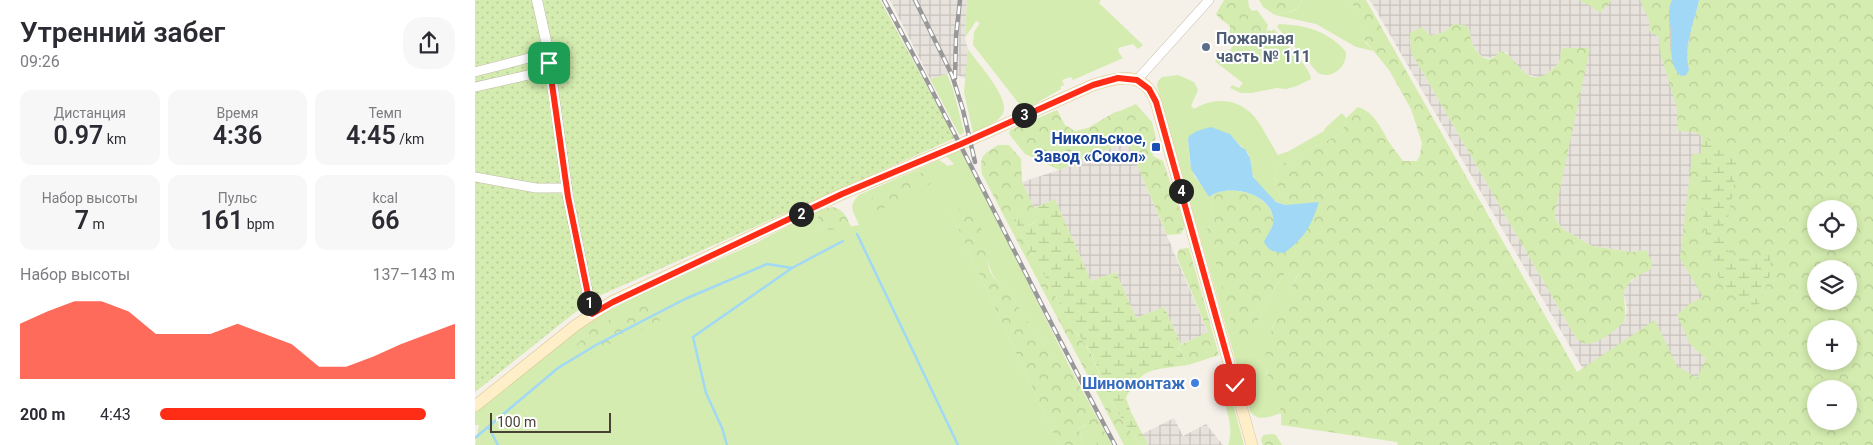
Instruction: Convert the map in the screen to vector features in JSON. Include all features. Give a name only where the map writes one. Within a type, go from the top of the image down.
[{"type":"main road","points":[[475,406],[592,314],[613,302],[842,194],[961,144],[1093,85],[1118,78],[1137,80],[1149,89],[1156,102],[1252,445]]},
{"type":"street","points":[[537,0],[548,53],[567,188],[592,314]]},
{"type":"street","points":[[1137,80],[1209,0]]},
{"type":"street","points":[[475,72],[548,53]]},
{"type":"street","points":[[475,87],[550,70]]},
{"type":"street","points":[[475,177],[536,188],[567,188]]},
{"type":"shaded area","points":[[890,0],[967,0],[965,38],[968,49],[966,79],[955,74],[947,74],[930,79]]},
{"type":"shaded area","points":[[1370,0],[1873,0],[1873,445],[1816,430],[1857,430],[1857,380],[1807,380],[1807,428],[1583,369]],"holes":[[[1454,24],[1470,30],[1471,42],[1483,57],[1490,58],[1506,52],[1523,73],[1543,77],[1558,64],[1561,58],[1555,219],[1563,229],[1592,246],[1632,252],[1646,250],[1646,272],[1640,274],[1625,288],[1624,295],[1627,309],[1624,322],[1591,343],[1585,344],[1579,341],[1572,331],[1411,52],[1410,39],[1422,27],[1431,36],[1444,32]]]},
{"type":"shaded area","points":[[1127,141],[1208,333],[1181,344],[1164,307],[1136,318],[1116,272],[1091,281],[1055,199],[1034,208],[1022,182],[1059,170]]},
{"type":"shaded area","points":[[1174,418],[1183,436],[1206,424],[1223,445],[1148,445],[1142,434]]},
{"type":"green space","points":[[475,0],[880,0],[955,138],[601,295],[573,314],[475,392]]},
{"type":"green space","points":[[967,0],[1101,0],[1099,3],[1143,45],[1138,49],[1133,44],[1118,48],[1123,58],[1073,80],[1071,77],[1062,80],[1064,85],[1060,87],[1061,89],[1033,105],[1020,105],[973,45],[974,32],[980,23],[976,21],[965,38]]},
{"type":"green space","points":[[1224,0],[1248,0],[1252,11],[1257,10],[1268,25],[1266,34],[1255,43],[1240,38],[1233,38],[1230,35],[1230,26],[1216,14]]},
{"type":"green space","points":[[1259,0],[1303,0],[1294,10],[1275,15],[1263,7]]},
{"type":"green space","points":[[1303,0],[1349,0],[1357,11],[1365,42],[1374,51],[1356,47],[1316,24],[1275,15],[1291,12]]},
{"type":"green space","points":[[1349,0],[1366,0],[1577,372],[1655,320],[1677,366],[1697,378],[1706,359],[1690,344],[1677,315],[1689,304],[1703,297],[1680,258],[1692,155],[1701,153],[1704,220],[1710,256],[1722,282],[1734,291],[1759,304],[1772,269],[1769,255],[1748,260],[1730,254],[1724,243],[1738,161],[1695,132],[1678,131],[1677,108],[1660,53],[1659,37],[1649,31],[1649,20],[1640,0],[1672,0],[1669,17],[1670,50],[1689,70],[1688,52],[1690,35],[1699,0],[1873,0],[1873,445],[1398,445],[1397,442],[1281,425],[1279,404],[1267,373],[1265,362],[1266,350],[1275,323],[1298,275],[1285,273],[1254,327],[1255,337],[1243,347],[1237,346],[1207,228],[1215,219],[1209,197],[1217,193],[1238,191],[1259,198],[1272,213],[1273,223],[1271,230],[1264,241],[1319,203],[1290,205],[1280,195],[1275,176],[1280,165],[1342,133],[1346,118],[1358,107],[1364,109],[1373,117],[1403,161],[1417,161],[1422,143],[1411,109],[1389,70],[1363,38],[1362,29],[1357,21],[1357,11]]},
{"type":"green space","points":[[1579,0],[1612,0],[1600,13]]},
{"type":"green space","points":[[1279,24],[1307,28],[1324,34],[1346,52],[1344,63],[1338,71],[1328,75],[1318,73],[1277,27]]},
{"type":"green space","points":[[1454,24],[1465,25],[1470,30],[1470,36],[1475,49],[1484,58],[1495,57],[1500,51],[1507,54],[1529,76],[1545,75],[1560,61],[1560,53],[1563,48],[1590,48],[1555,219],[1563,229],[1592,246],[1632,252],[1646,250],[1652,262],[1652,269],[1633,279],[1626,287],[1624,292],[1624,322],[1603,338],[1590,343],[1584,343],[1576,338],[1411,52],[1410,33],[1422,27],[1431,36],[1444,32]]},
{"type":"green space","points":[[1274,29],[1301,61],[1310,74],[1311,79],[1286,89],[1277,88],[1251,93],[1241,93],[1230,88],[1232,85],[1239,88],[1243,83],[1215,61],[1222,51],[1229,52],[1239,37],[1255,43],[1268,30]]},
{"type":"green space","points":[[968,49],[992,81],[1004,108],[1002,115],[996,121],[973,133],[964,92]]},
{"type":"green space","points":[[947,74],[953,89],[964,132],[961,135],[930,79]]},
{"type":"green space","points":[[1178,75],[1194,82],[1198,90],[1191,106],[1194,109],[1216,101],[1232,102],[1239,105],[1252,114],[1278,155],[1289,151],[1324,131],[1342,113],[1346,118],[1342,133],[1280,165],[1275,176],[1280,195],[1290,205],[1274,200],[1257,183],[1251,169],[1249,155],[1233,137],[1188,140],[1190,164],[1195,177],[1209,197],[1215,219],[1207,228],[1254,327],[1285,273],[1298,274],[1272,328],[1266,372],[1276,392],[1282,413],[1269,417],[1257,417],[1250,411],[1157,86],[1158,81],[1162,77]]},
{"type":"green space","points":[[1136,104],[1152,122],[1156,138],[1151,146],[1153,156],[1163,161],[1185,226],[1181,234],[1167,235],[1127,141],[1059,170],[1025,154],[1009,134],[1010,130],[1057,110],[1065,125],[1075,131],[1088,128],[1115,112]]},
{"type":"green space","points":[[1703,136],[1738,161],[1724,243],[1730,254],[1748,260],[1769,255],[1772,270],[1759,304],[1747,310],[1723,284],[1710,253],[1701,191]]},
{"type":"green space","points":[[998,145],[1009,145],[1021,159],[1022,182],[1034,208],[1037,222],[1026,226],[1020,213],[1018,227],[1074,330],[1087,347],[1117,411],[1140,445],[1124,445],[982,174],[981,163],[983,156]]},
{"type":"green space","points":[[959,150],[976,177],[1069,366],[1063,367],[1048,352],[1008,291],[993,275],[988,261],[988,245],[950,211],[1059,445],[475,445],[479,425],[475,425],[475,411],[582,326],[640,294],[756,243],[815,212],[819,219],[813,232],[859,225],[852,206],[859,195],[939,160],[948,166],[954,164],[946,156]]},
{"type":"green space","points":[[931,168],[938,171],[940,178],[912,195],[878,211],[868,207],[870,199]]},
{"type":"green space","points":[[1055,199],[1091,281],[1116,272],[1136,318],[1164,307],[1181,344],[1178,347],[1188,365],[1159,369],[1144,374],[1132,387],[1126,398],[1148,445],[1140,445],[1117,411],[1088,347],[1074,330],[1018,227],[1014,215],[1015,210],[1020,213],[1027,226],[1037,222],[1034,208]]},
{"type":"green space","points":[[832,207],[842,211],[851,227],[813,232],[809,229],[819,219],[815,212]]},
{"type":"green space","points":[[960,209],[974,220],[984,234],[988,245],[988,263],[992,275],[1013,298],[1048,351],[1063,366],[1069,366],[1112,445],[1097,445],[1086,425],[1079,429],[1082,445],[1059,445],[950,211]]},
{"type":"green space","points":[[1189,248],[1219,355],[1188,365],[1178,346],[1208,332],[1177,257],[1179,249]]},
{"type":"green space","points":[[655,300],[662,315],[659,322],[582,357],[578,353],[576,345],[593,328],[646,302]]},
{"type":"green space","points":[[1230,393],[1244,445],[1228,445],[1230,426],[1221,394]]},
{"type":"green space","points":[[1087,425],[1097,445],[1082,445],[1079,429]]},
{"type":"green space","points":[[1263,435],[1276,435],[1282,445],[1263,445],[1261,440]]},
{"type":"water","points":[[1672,0],[1699,0],[1688,43],[1689,70],[1686,75],[1681,76],[1674,66],[1671,55],[1669,12]]},
{"type":"water","points":[[1211,127],[1230,134],[1245,149],[1250,158],[1253,177],[1276,202],[1285,205],[1319,202],[1313,218],[1302,237],[1284,253],[1271,250],[1264,241],[1273,223],[1272,213],[1267,205],[1249,193],[1238,191],[1217,193],[1209,197],[1191,169],[1189,136],[1197,131]]},
{"type":"waterway","points":[[857,234],[958,445]]},
{"type":"waterway","points":[[727,445],[722,428],[706,393],[693,337],[792,268],[843,241]]},
{"type":"waterway","points":[[475,438],[558,368],[596,345],[685,299],[767,264],[792,268]]},
{"type":"waterway","points":[[489,428],[498,445]]},
{"type":"railway","points":[[884,0],[1115,445]]},
{"type":"railway","points":[[915,0],[952,75],[963,110],[975,162]]},
{"type":"railway","points":[[955,78],[956,36],[960,0]]},
{"type":"place","name":"Пожарная часть № 111","points":[[1206,47]]},
{"type":"place","name":"Никольское, Завод «Сокол»","points":[[1156,147]]},
{"type":"place","name":"Шиномонтаж","points":[[1195,383]]},
{"type":"route","points":[[549,63],[568,197],[592,314],[613,302],[842,194],[961,144],[1093,85],[1111,78],[1137,80],[1149,89],[1156,102],[1235,385]]}]
